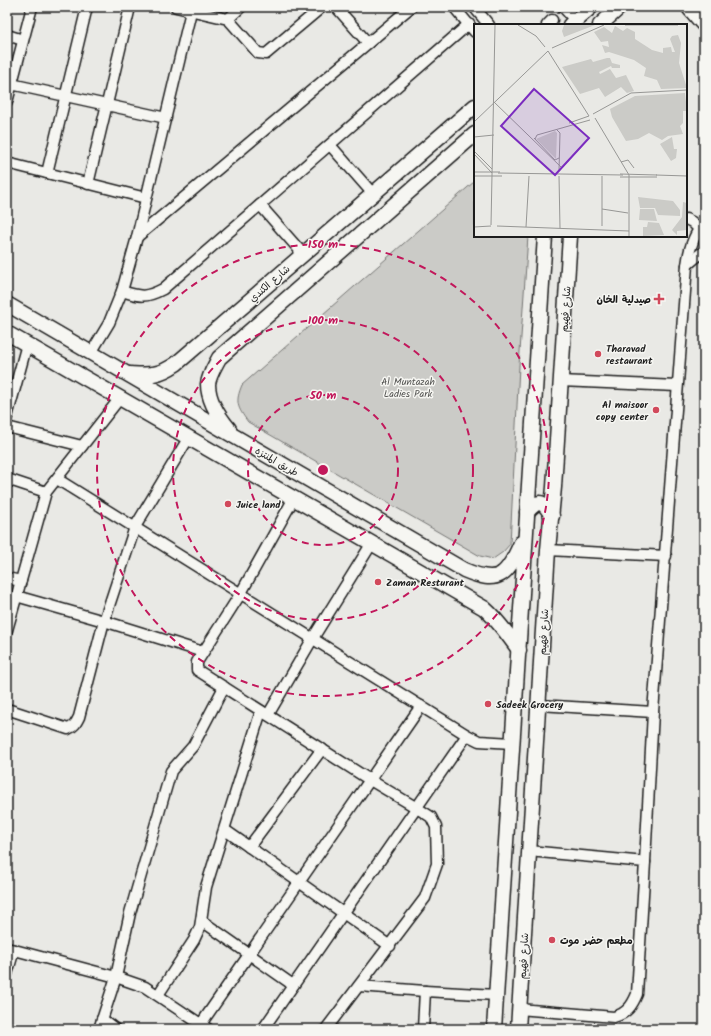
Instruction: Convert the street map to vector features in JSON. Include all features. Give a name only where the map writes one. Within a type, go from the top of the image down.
[{"type":"highway","points":[[691,7],[704,23]]},
{"type":"street","points":[[7,102],[32,7]]},
{"type":"street","points":[[47,173],[87,7]]},
{"type":"street","points":[[88,184],[130,7]]},
{"type":"street","points":[[176,7],[191,9],[228,19],[258,53],[266,54],[322,7]]},
{"type":"street","points":[[228,19],[241,7]]},
{"type":"street","points":[[336,7],[368,43]]},
{"type":"street","points":[[137,237],[411,7]]},
{"type":"street","points":[[122,291],[134,295],[151,296],[163,289],[330,145],[472,28],[454,7]]},
{"type":"street","points":[[474,7],[488,24]]},
{"type":"street","points":[[563,7],[574,24],[591,7]]},
{"type":"street","points":[[601,24],[620,7]]},
{"type":"street","points":[[680,7],[704,23]]},
{"type":"street","points":[[91,353],[109,323],[122,291],[137,237],[191,9]]},
{"type":"street","points":[[7,35],[23,40]]},
{"type":"street","points":[[12,84],[166,118]]},
{"type":"street","name":"شارع الكندي","points":[[127,374],[156,374],[163,372],[176,364],[474,107]]},
{"type":"street","points":[[455,123],[452,132],[454,136],[463,140],[472,137]]},
{"type":"street","points":[[235,436],[218,416],[211,400],[208,384],[212,371],[219,358],[472,137]]},
{"type":"street","points":[[330,145],[373,194]]},
{"type":"street","points":[[7,163],[146,198]]},
{"type":"street","points":[[260,205],[303,254]]},
{"type":"street","points":[[520,1009],[614,1017],[630,1009],[637,994],[653,712],[687,264],[691,245],[702,228],[687,220]]},
{"type":"street","points":[[494,1029],[545,237]]},
{"type":"street","name":"شارع فهيم","points":[[518,1029],[548,550],[552,516],[570,237]]},
{"type":"street","points":[[687,264],[704,252]]},
{"type":"street","name":"طريق المنتزه","points":[[7,304],[464,570],[478,576],[491,578],[498,576],[513,563],[522,541],[526,518]]},
{"type":"street","points":[[7,333],[484,608],[493,615],[519,650]]},
{"type":"street","points":[[7,417],[27,344]]},
{"type":"street","points":[[560,381],[677,386]]},
{"type":"street","points":[[7,630],[46,492],[120,398]]},
{"type":"street","points":[[7,427],[82,446]]},
{"type":"street","points":[[7,709],[68,729],[72,728],[79,717],[104,621],[134,527],[189,437]]},
{"type":"street","points":[[7,479],[46,492]]},
{"type":"street","points":[[57,479],[467,735],[479,741],[512,744]]},
{"type":"street","points":[[294,498],[241,593],[197,662],[197,670],[431,817],[436,827],[437,864],[422,904],[326,1029]]},
{"type":"street","points":[[526,518],[536,503],[543,504],[552,516]]},
{"type":"street","points":[[158,994],[198,934],[202,921],[206,887],[265,713],[372,543]]},
{"type":"street","points":[[548,550],[666,556]]},
{"type":"street","points":[[421,571],[428,570],[433,562],[434,552]]},
{"type":"street","points":[[7,578],[21,581]]},
{"type":"street","points":[[16,596],[104,621],[203,652]]},
{"type":"street","points":[[115,1029],[100,1024],[116,977],[130,913],[171,771],[193,746],[224,687]]},
{"type":"street","points":[[539,705],[653,712]]},
{"type":"street","points":[[7,974],[10,949],[116,977],[146,987],[204,1026],[249,955],[421,706]]},
{"type":"street","points":[[263,1029],[467,735]]},
{"type":"street","points":[[249,847],[322,749]]},
{"type":"street","points":[[507,824],[513,833],[519,837],[525,836],[531,830]]},
{"type":"street","points":[[225,830],[390,946]]},
{"type":"street","points":[[529,851],[645,862]]},
{"type":"street","points":[[202,921],[293,985]]},
{"type":"street","points":[[359,986],[496,995]]},
{"type":"street","points":[[423,1029],[425,991]]},
{"type":"green space","name":"Al Muntazah Ladies Park","points":[[474,182],[474,237],[528,237],[519,366],[510,544],[503,552],[493,559],[480,556],[248,422],[241,412],[238,404],[238,396],[242,385]]},
{"type":"place","name":"صيدلية الخان","points":[[659,299]]},
{"type":"place","name":"Tharavad restaurant","points":[[598,354]]},
{"type":"place","name":"Al maisoor copy center","points":[[656,410]]},
{"type":"place","name":"Juice land","points":[[228,504]]},
{"type":"place","name":"Zaman Resturant","points":[[378,582]]},
{"type":"place","name":"Sadeek Grocery","points":[[488,704]]},
{"type":"place","name":"مطعم حضر موت","points":[[552,940]]}]
